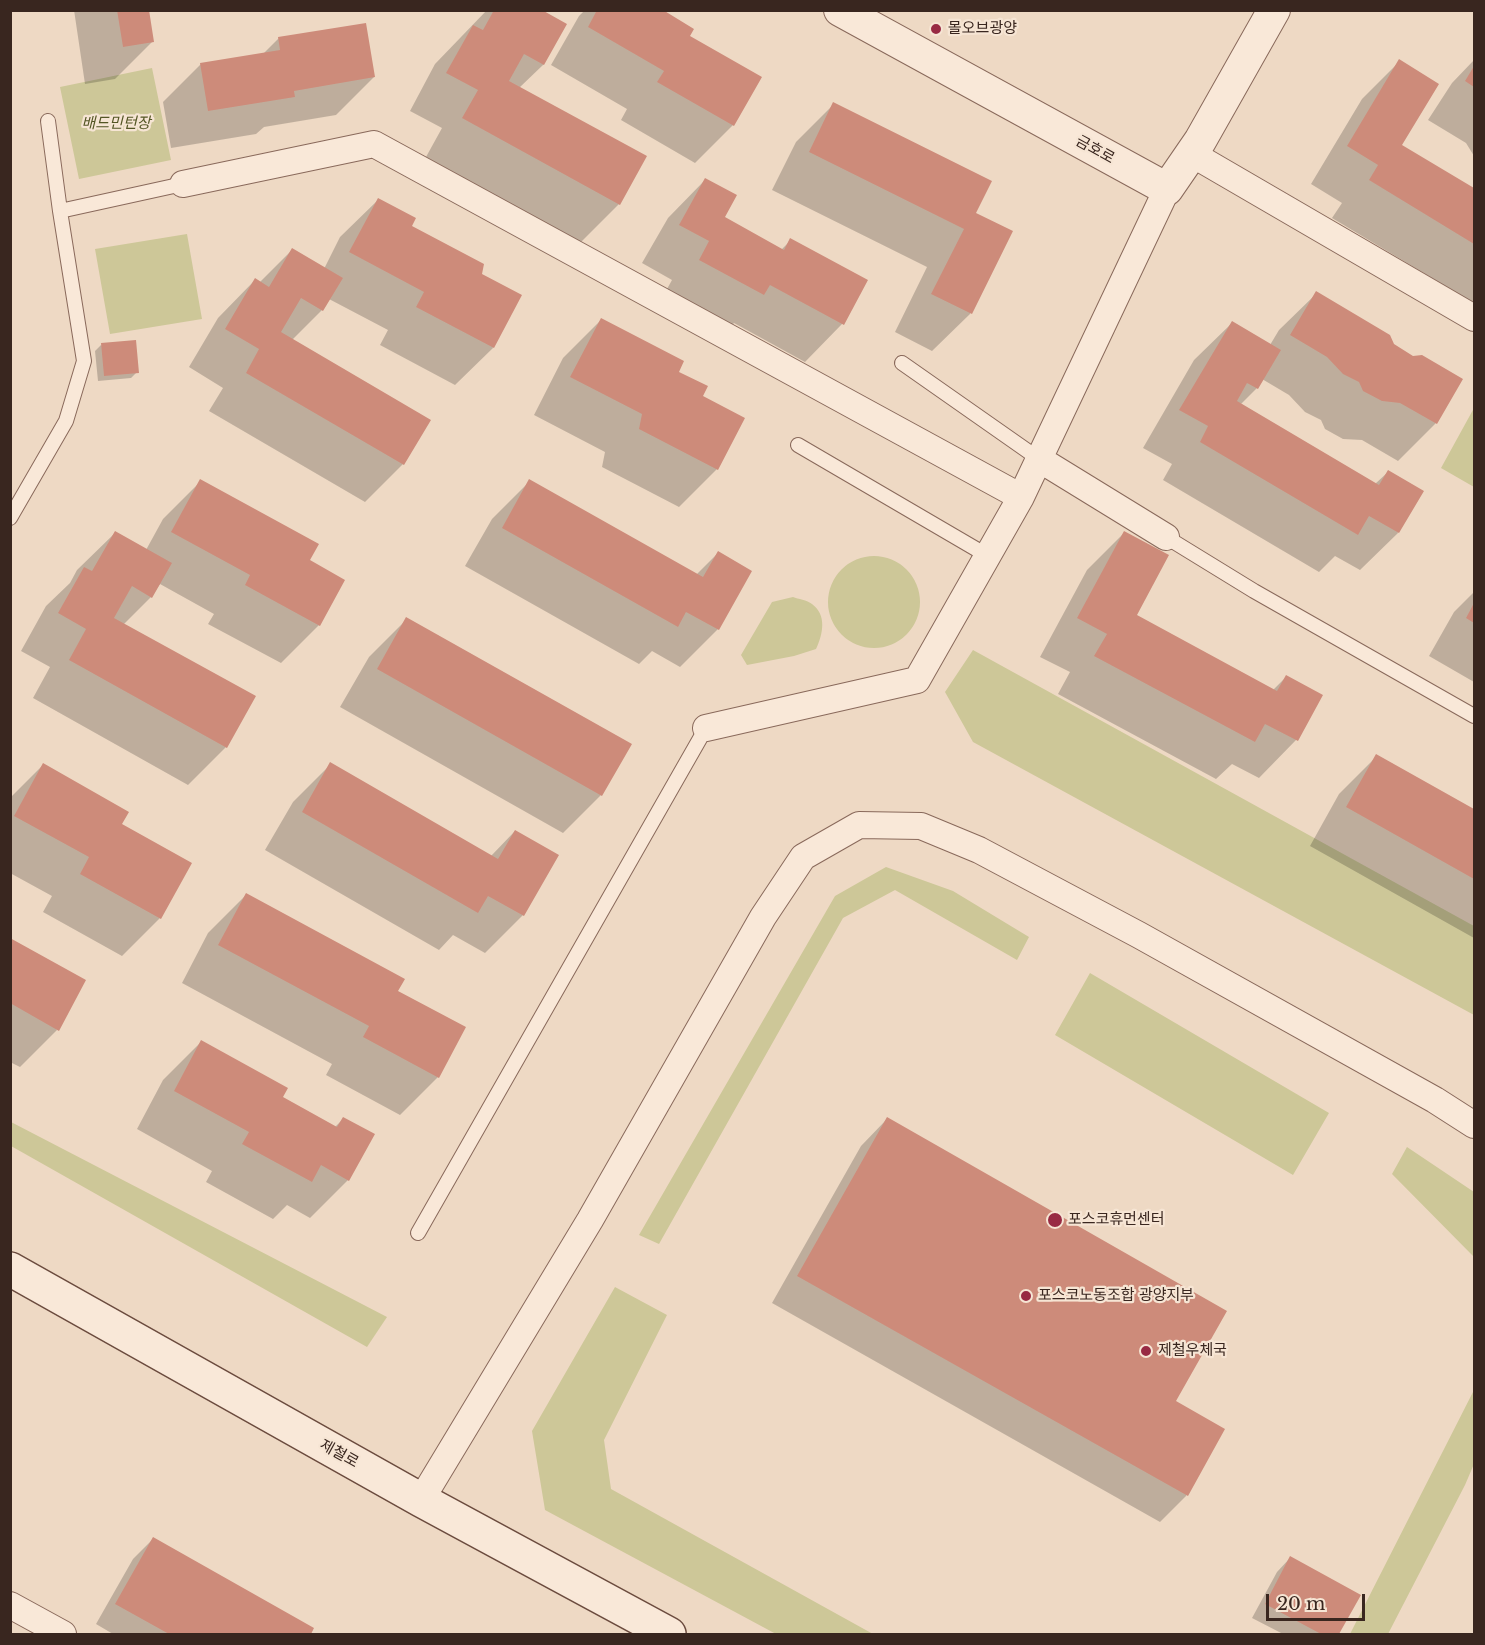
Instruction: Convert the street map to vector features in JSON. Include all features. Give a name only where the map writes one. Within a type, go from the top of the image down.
[{"type":"main road","name":"제철로","points":[[10,1269],[421,1500],[669,1635]]},
{"type":"street","name":"금호로","points":[[840,10],[1167,189]]},
{"type":"street","points":[[706,728],[917,680],[1021,497],[1167,189],[1192,154],[1274,10]]},
{"type":"street","points":[[183,184],[374,144],[1021,497]]},
{"type":"street","points":[[1192,154],[1474,318]]},
{"type":"street","points":[[1039,459],[1166,537]]},
{"type":"street","points":[[421,1500],[581,1235],[763,916],[803,856],[859,825],[921,826],[979,850],[1140,935],[1435,1100],[1474,1125]]},
{"type":"street","points":[[10,1605],[63,1635]]},
{"type":"lane","points":[[10,518],[66,422],[84,361],[48,120]]},
{"type":"lane","points":[[60,211],[183,184]]},
{"type":"lane","points":[[902,363],[1039,459]]},
{"type":"lane","points":[[798,445],[988,556]]},
{"type":"lane","points":[[1166,537],[1254,591],[1474,716]]},
{"type":"lane","points":[[418,1233],[706,728]]},
{"type":"green space","name":"배드민턴장","points":[[152,68],[171,160],[79,179],[60,87]]},
{"type":"green space","points":[[187,234],[202,319],[110,334],[95,249]]},
{"type":"green space","points":[[1474,408],[1474,487],[1441,468]]},
{"type":"green space","points":[[865,556],[883,556],[900,563],[913,576],[920,593],[920,611],[913,628],[900,641],[883,648],[865,648],[848,641],[835,628],[828,611],[828,593],[835,576],[848,563]]},
{"type":"green space","points":[[793,597],[810,603],[817,608],[820,614],[822,631],[816,649],[794,656],[747,665],[741,655],[772,602]]},
{"type":"green space","points":[[973,650],[1474,926],[1474,1015],[973,742],[945,692]]},
{"type":"green space","points":[[886,867],[953,891],[1029,937],[1017,960],[895,890],[843,918],[659,1244],[639,1235],[835,896]]},
{"type":"green space","points":[[1090,973],[1329,1113],[1293,1175],[1055,1035]]},
{"type":"green space","points":[[11,1122],[387,1317],[367,1347],[11,1146]]},
{"type":"green space","points":[[1407,1147],[1474,1192],[1474,1257],[1392,1174]]},
{"type":"green space","points":[[615,1287],[667,1315],[604,1440],[611,1489],[873,1634],[776,1634],[545,1510],[532,1431]]},
{"type":"green space","points":[[1474,1390],[1474,1464],[1465,1485],[1388,1634],[1350,1634]]},
{"type":"building","points":[[117,10],[149,10],[154,42],[123,47]]},
{"type":"building","points":[[494,10],[542,10],[567,24],[544,65],[524,54],[509,81],[647,156],[620,205],[462,118],[478,90],[446,73],[473,25],[483,30]]},
{"type":"building","points":[[597,10],[663,10],[694,29],[690,36],[762,77],[734,126],[657,82],[664,71],[588,27]]},
{"type":"building","points":[[366,23],[375,77],[294,91],[295,97],[208,111],[200,63],[280,50],[278,37]]},
{"type":"building","points":[[1399,59],[1439,84],[1402,145],[1474,188],[1474,244],[1369,180],[1378,165],[1347,146]]},
{"type":"building","points":[[1474,66],[1474,87],[1465,81]]},
{"type":"building","points":[[833,102],[992,181],[976,213],[1013,231],[972,314],[931,294],[964,229],[809,152]]},
{"type":"building","points":[[705,178],[737,195],[725,217],[784,250],[790,238],[868,280],[844,325],[770,285],[764,295],[699,260],[709,241],[679,225]]},
{"type":"building","points":[[378,198],[416,218],[412,226],[484,264],[482,274],[522,295],[494,348],[416,307],[424,292],[349,252]]},
{"type":"building","points":[[292,248],[343,278],[323,311],[301,298],[281,332],[431,420],[404,465],[246,373],[259,349],[225,329],[255,278],[269,287]]},
{"type":"building","points":[[1316,291],[1390,335],[1394,344],[1413,356],[1422,355],[1463,379],[1437,424],[1400,403],[1382,401],[1363,391],[1359,382],[1343,374],[1327,357],[1290,335]]},
{"type":"building","points":[[601,318],[684,361],[679,372],[708,386],[703,396],[745,418],[718,470],[639,429],[642,414],[570,377]]},
{"type":"building","points":[[1232,321],[1281,350],[1258,389],[1247,383],[1237,401],[1379,485],[1388,470],[1424,491],[1399,533],[1369,516],[1358,535],[1200,442],[1208,426],[1179,410]]},
{"type":"building","points":[[136,340],[139,373],[104,376],[101,343]]},
{"type":"building","points":[[200,479],[319,544],[310,560],[345,580],[320,626],[245,585],[250,575],[171,532]]},
{"type":"building","points":[[529,479],[703,577],[718,551],[752,571],[719,630],[686,612],[678,627],[502,528]]},
{"type":"building","points":[[115,531],[172,563],[152,598],[132,586],[114,618],[256,696],[227,748],[69,660],[86,629],[58,613],[84,567],[92,571]]},
{"type":"building","points":[[1124,531],[1169,555],[1137,615],[1277,691],[1286,675],[1323,695],[1298,741],[1265,724],[1255,742],[1094,656],[1107,634],[1077,618]]},
{"type":"building","points":[[1474,603],[1474,623],[1466,618]]},
{"type":"building","points":[[406,617],[632,744],[602,796],[377,669]]},
{"type":"building","points":[[1376,754],[1474,809],[1474,879],[1346,807]]},
{"type":"building","points":[[330,762],[498,859],[515,830],[559,855],[524,916],[488,896],[478,913],[302,812]]},
{"type":"building","points":[[43,763],[129,812],[122,824],[192,863],[161,919],[80,874],[89,857],[14,816]]},
{"type":"building","points":[[246,893],[405,979],[398,991],[466,1027],[439,1078],[363,1037],[369,1026],[218,945]]},
{"type":"building","points":[[10,938],[86,980],[59,1031],[10,1003]]},
{"type":"building","points":[[201,1040],[288,1088],[283,1097],[337,1127],[343,1117],[375,1134],[349,1181],[321,1165],[312,1182],[242,1144],[249,1132],[174,1091]]},
{"type":"building","points":[[887,1117],[1227,1311],[1176,1401],[1225,1429],[1188,1496],[797,1276]]},
{"type":"building","points":[[153,1537],[314,1628],[311,1634],[169,1634],[115,1604]]},
{"type":"building","points":[[1290,1556],[1361,1595],[1339,1634],[1321,1634],[1265,1604]]},
{"type":"place","name":"몰오브광양","points":[[936,29]]},
{"type":"place","name":"포스코휴먼센터","points":[[1055,1220]]},
{"type":"place","name":"포스코노동조합 광양지부","points":[[1026,1296]]},
{"type":"place","name":"제철우체국","points":[[1146,1351]]}]
